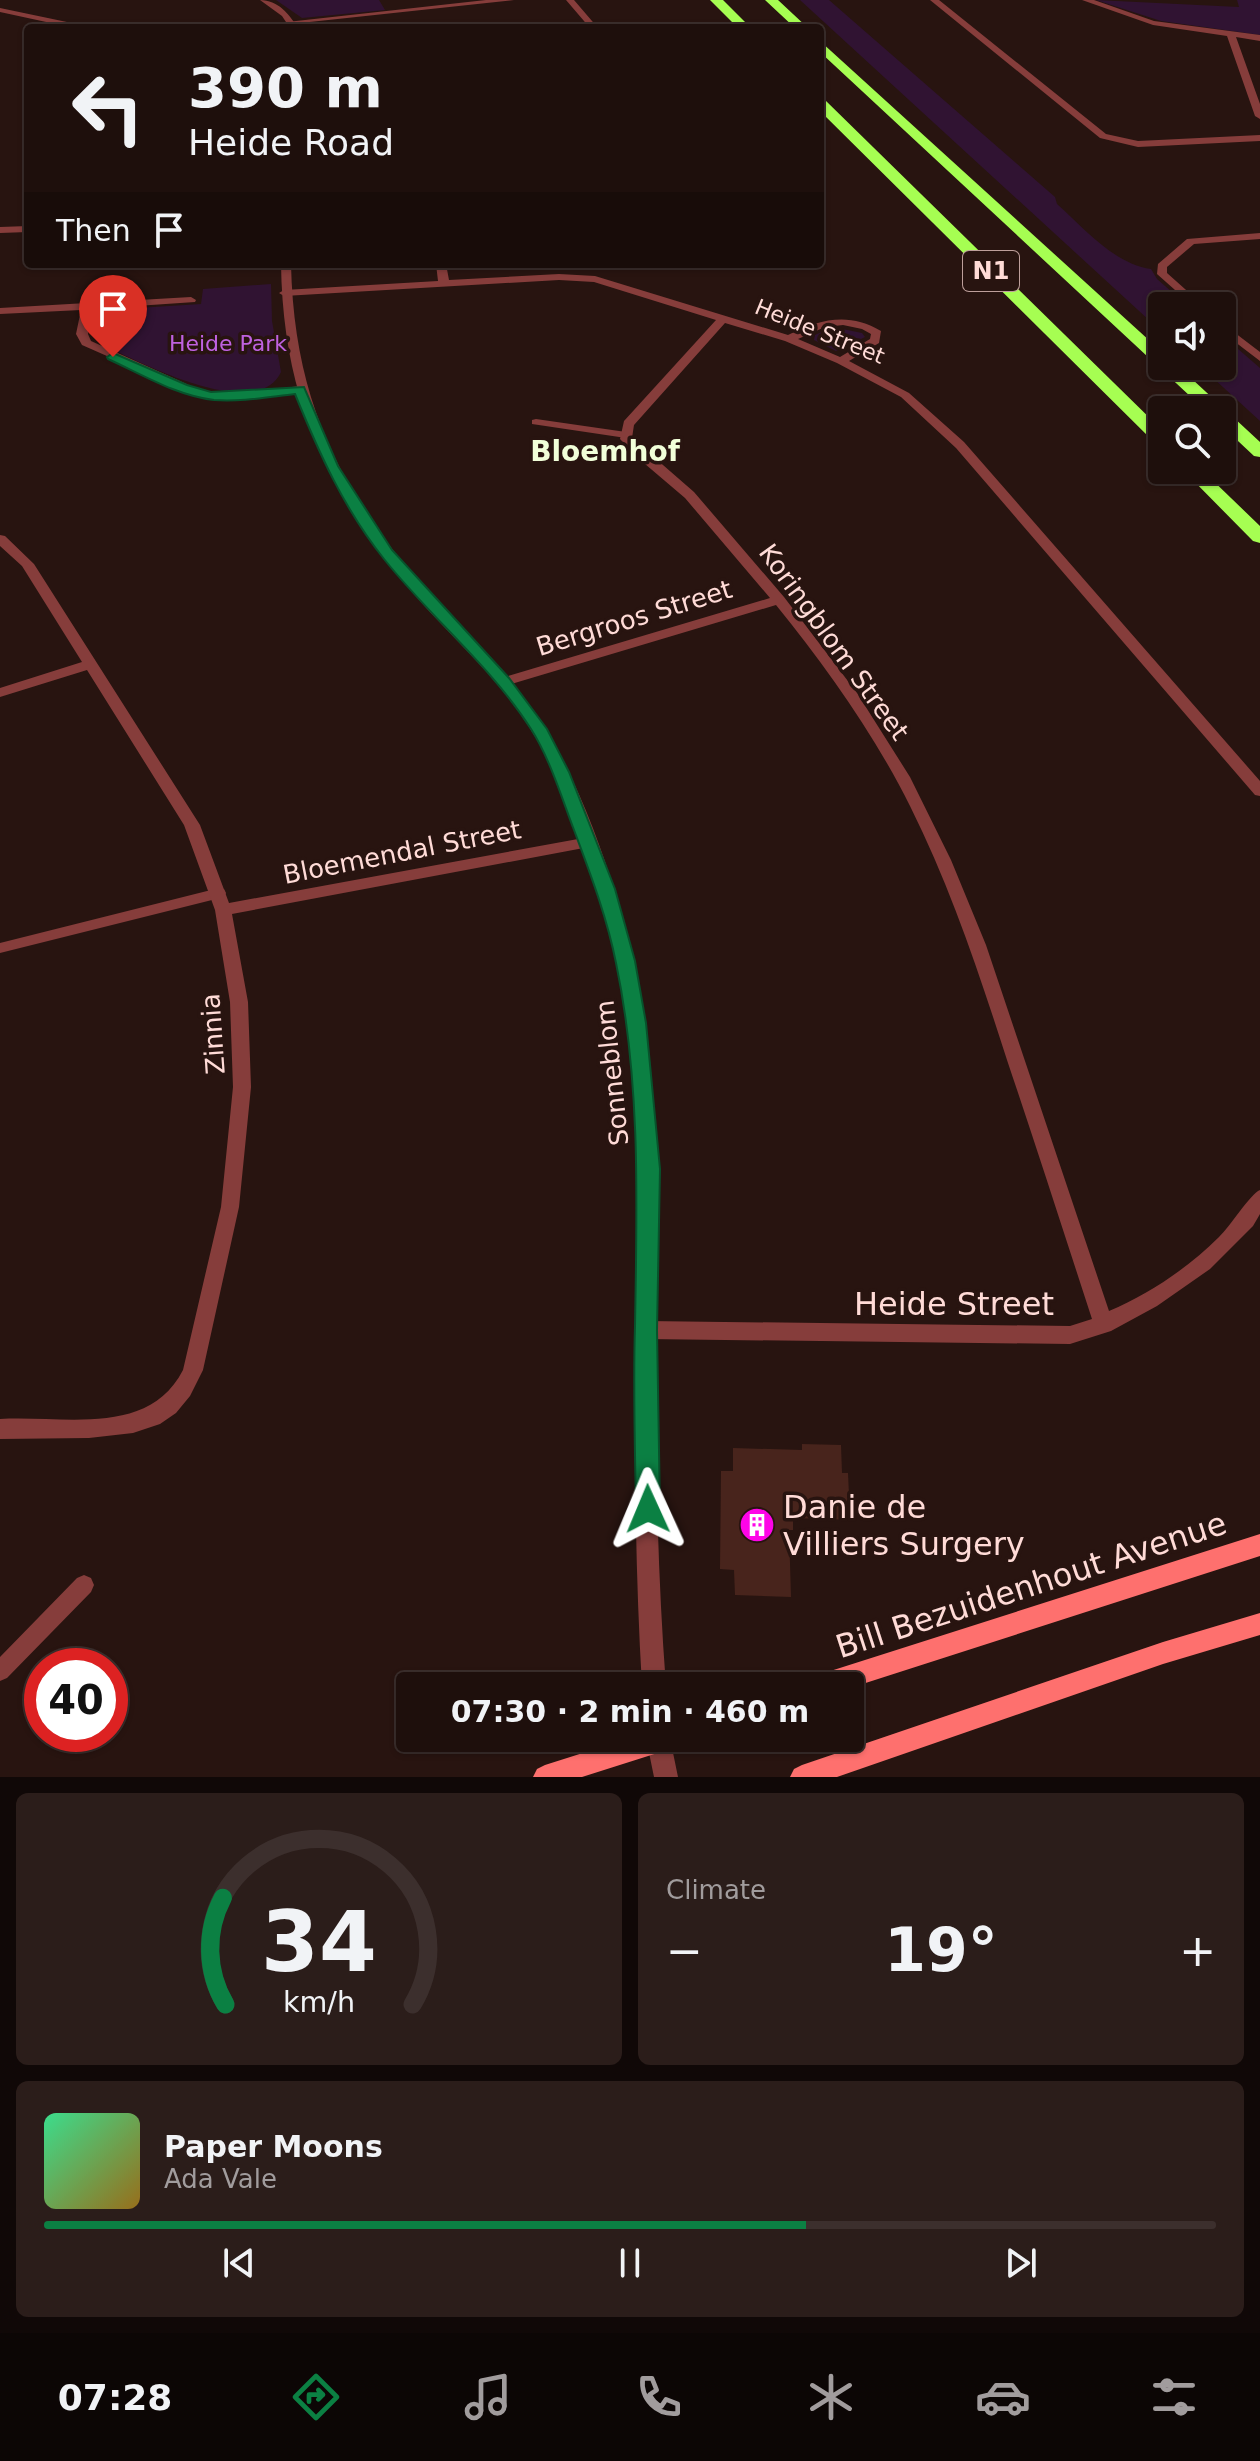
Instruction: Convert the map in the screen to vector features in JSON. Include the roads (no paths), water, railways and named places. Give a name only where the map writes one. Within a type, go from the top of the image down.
[{"type":"highway","points":[[716,0],[741,24]]},
{"type":"highway","points":[[771,0],[798,24]]},
{"type":"highway","points":[[785,0],[810,24]]},
{"type":"highway","points":[[824,39],[848,70]]},
{"type":"highway","name":"N1","points":[[824,49],[1148,348]]},
{"type":"highway","name":"N1","points":[[824,107],[1148,426]]},
{"type":"highway","points":[[1183,380],[1200,396]]},
{"type":"highway","points":[[1236,429],[1260,452]]},
{"type":"highway","points":[[1206,484],[1260,537]]},
{"type":"main road","name":"Bill Bezuidenhout Avenue","points":[[864,1672],[1260,1545]]},
{"type":"main road","points":[[802,1777],[1163,1653],[1260,1624]]},
{"type":"main road","points":[[545,1777],[621,1752]]},
{"type":"street","points":[[264,0],[292,24]]},
{"type":"street","points":[[304,24],[392,16],[441,3],[510,0]]},
{"type":"street","points":[[570,0],[591,24]]},
{"type":"street","points":[[934,0],[1103,136],[1138,144],[1260,138]]},
{"type":"street","points":[[1086,0],[1153,23],[1260,38]]},
{"type":"street","points":[[0,10],[67,24]]},
{"type":"street","points":[[1231,36],[1260,116]]},
{"type":"street","points":[[0,230],[24,229]]},
{"type":"street","points":[[1183,292],[1162,274],[1162,266],[1191,241],[1260,236]]},
{"type":"street","name":"Sonneblom","points":[[286,268],[284,293],[291,352],[300,389],[331,466],[387,554],[503,682],[539,729],[589,842],[620,939],[640,1053],[649,1169],[646,1330],[649,1612],[653,1672]]},
{"type":"street","points":[[442,268],[444,283]]},
{"type":"street","name":"Heide Street","points":[[284,293],[584,278],[789,339],[841,361],[905,395],[960,445],[1260,791]]},
{"type":"street","points":[[0,311],[191,300]]},
{"type":"street","points":[[87,306],[82,334],[86,343],[182,388],[223,397],[300,389]]},
{"type":"street","points":[[626,435],[628,424],[723,319]]},
{"type":"street","points":[[789,339],[822,322],[833,321],[861,325],[877,333],[875,341],[841,361]]},
{"type":"street","points":[[1236,338],[1260,358]]},
{"type":"street","name":"Koringblom Street","points":[[626,435],[630,444],[694,498],[779,600],[872,726],[957,888],[1104,1325]]},
{"type":"street","name":"Zinnia","points":[[0,539],[27,564],[192,825],[221,901],[239,1002],[242,1087],[230,1207],[193,1370],[181,1393],[168,1407],[141,1422],[114,1427],[0,1429]]},
{"type":"street","name":"Bergroos Street","points":[[503,682],[779,600]]},
{"type":"street","points":[[0,693],[91,664]]},
{"type":"street","name":"Bloemendal Street","points":[[221,901],[589,842]]},
{"type":"street","name":"Heide Street","points":[[646,1330],[1070,1335],[1104,1325],[1137,1310],[1201,1264],[1233,1236],[1260,1198]]},
{"type":"street","points":[[663,1752],[666,1777]]},
{"type":"lane","points":[[536,422],[626,435]]},
{"type":"lane","points":[[0,948],[221,901]]},
{"type":"lane","points":[[0,1671],[84,1585]]},
{"type":"place","name":"Danie de Villiers Surgery","points":[[757,1525]]},
{"type":"district","name":"Bloemhof","points":[[605,451]]},
{"type":"park label","name":"Heide Park","points":[[228,343]]}]
